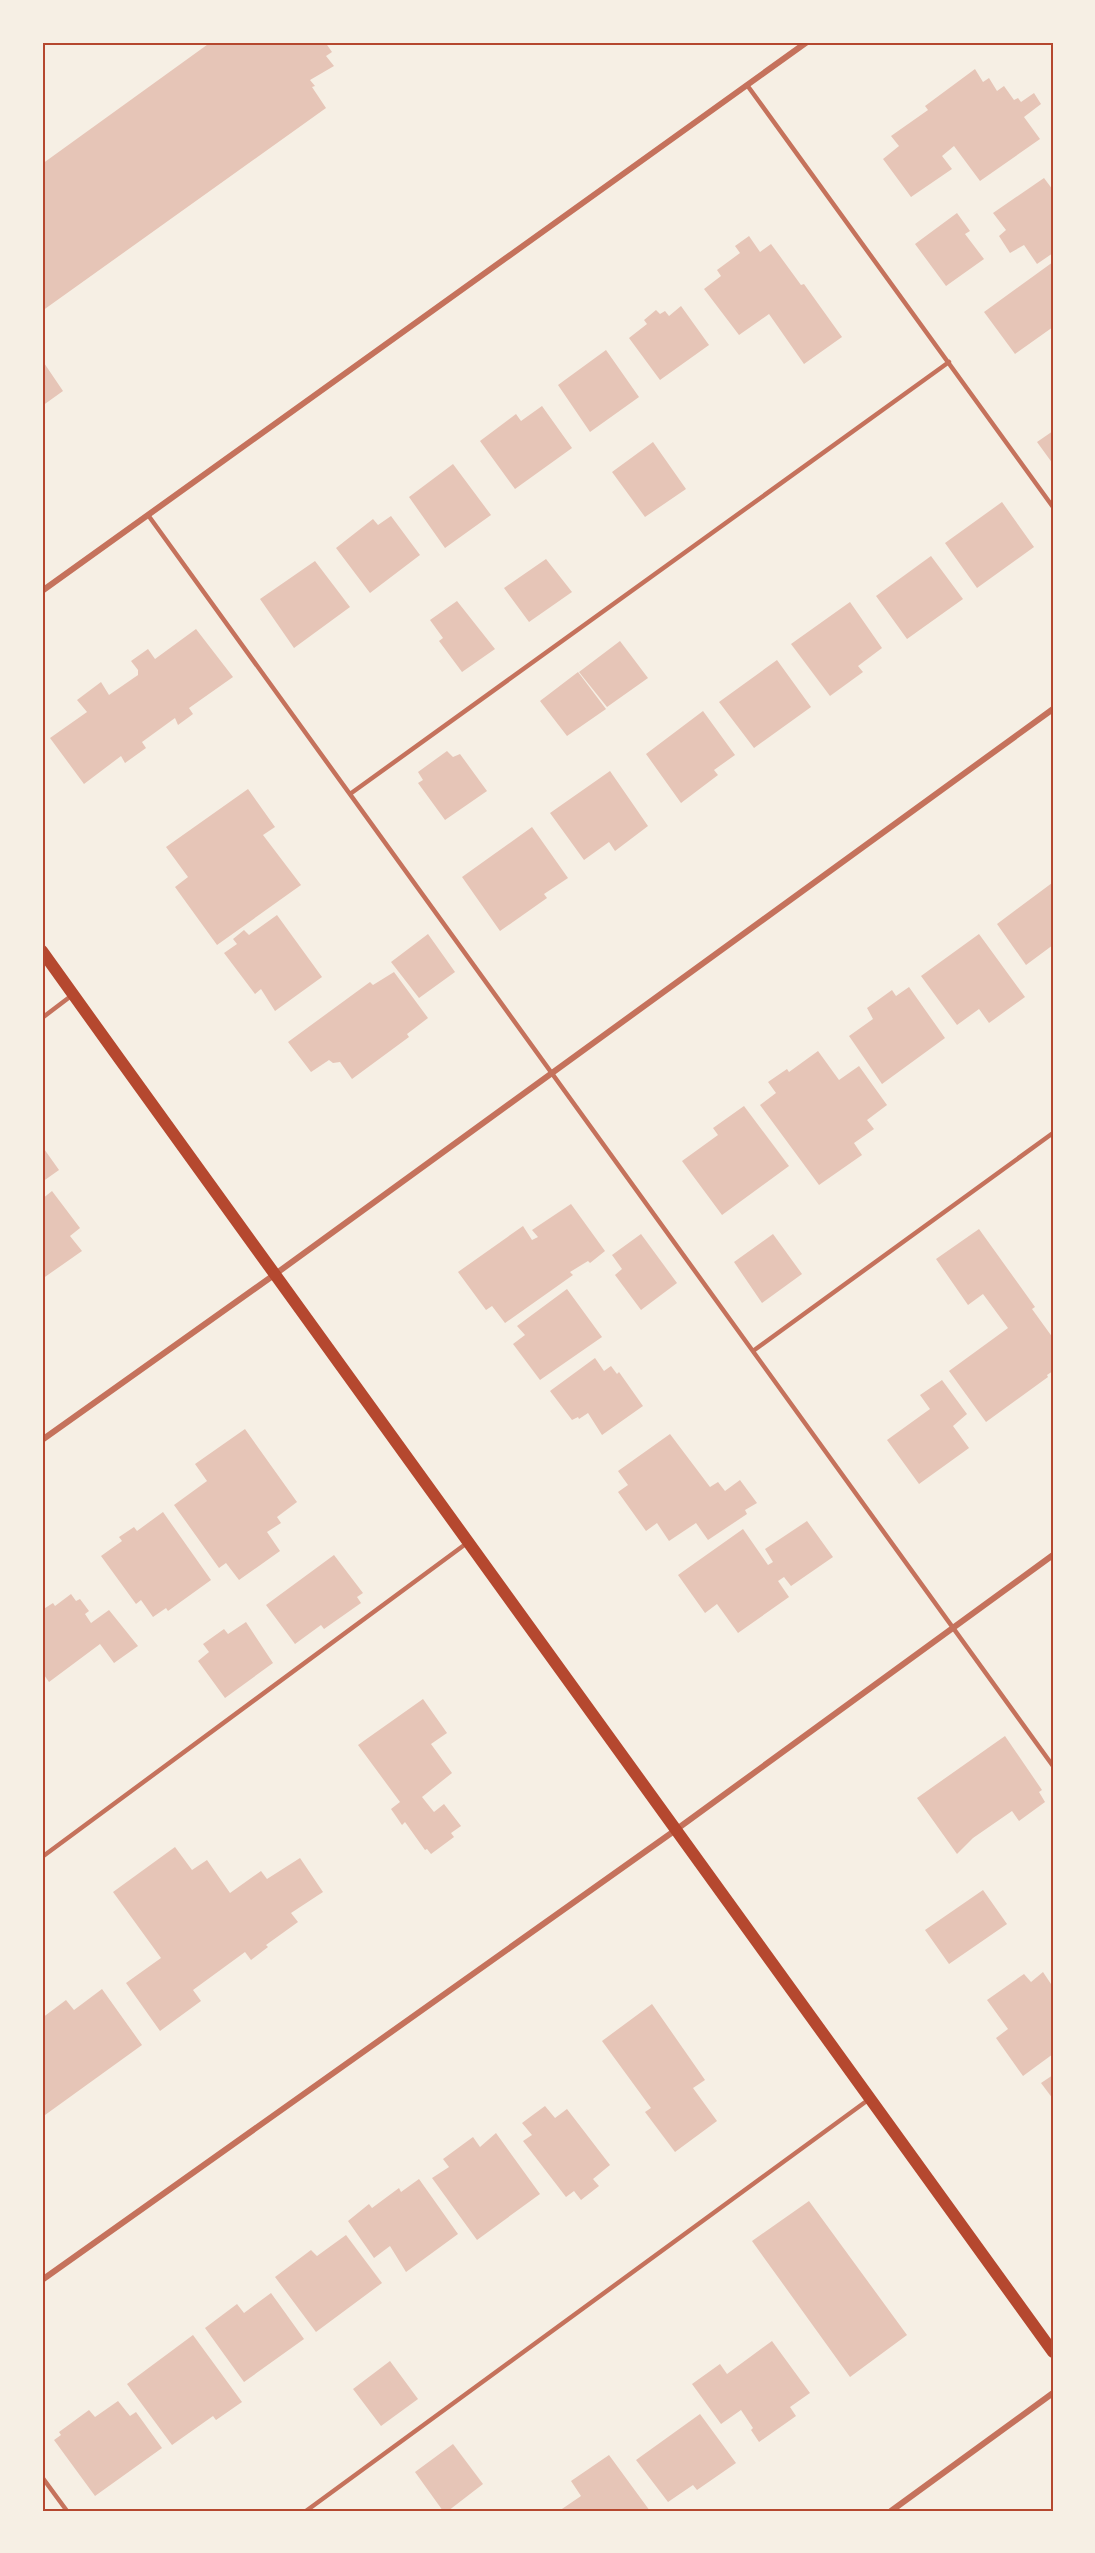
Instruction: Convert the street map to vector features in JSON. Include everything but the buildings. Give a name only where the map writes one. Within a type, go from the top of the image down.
[{"type":"main road","points":[[42,951],[1053,2352]]},
{"type":"street","points":[[42,591],[807,42]]},
{"type":"street","points":[[42,1440],[274,1275],[1053,709]]},
{"type":"street","points":[[42,2280],[677,1829],[1053,1555]]},
{"type":"street","points":[[891,2511],[1053,2393]]},
{"type":"lane","points":[[747,85],[1053,507]]},
{"type":"lane","points":[[350,794],[949,362]]},
{"type":"lane","points":[[148,514],[1053,1766]]},
{"type":"lane","points":[[42,1018],[74,995]]},
{"type":"lane","points":[[753,1351],[1053,1132]]},
{"type":"lane","points":[[42,1857],[468,1542]]},
{"type":"lane","points":[[306,2511],[870,2098]]},
{"type":"lane","points":[[42,2477],[67,2511]]}]
